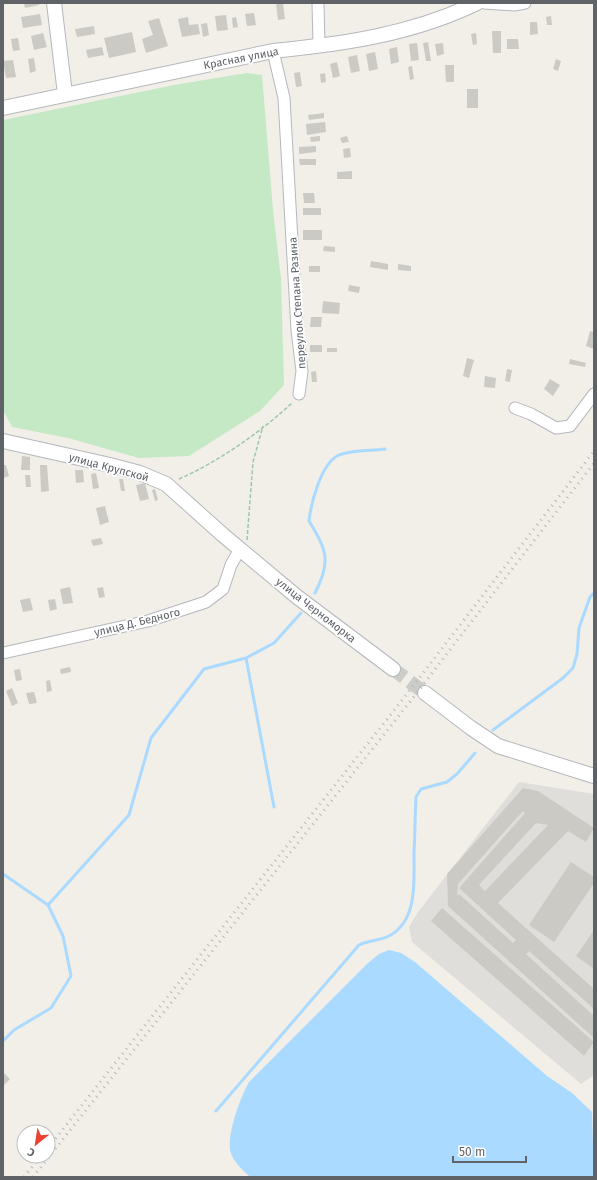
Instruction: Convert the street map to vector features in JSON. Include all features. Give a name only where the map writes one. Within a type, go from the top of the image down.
[{"type":"street","points":[[54,3],[65,94]]},
{"type":"street","points":[[318,3],[319,46]]},
{"type":"street","name":"Красная улица","points":[[3,108],[274,51],[319,46],[402,31],[448,17],[477,3]]},
{"type":"street","points":[[484,3],[514,5],[525,3]]},
{"type":"street","name":"переулок Степана Разина","points":[[274,51],[284,98],[297,330],[302,371],[299,394]]},
{"type":"street","points":[[515,408],[531,414],[556,428],[570,426],[594,394]]},
{"type":"street","name":"улица Крупской","points":[[3,441],[110,465],[166,484],[242,550]]},
{"type":"street","name":"улица Д. Бедного","points":[[3,653],[148,620],[206,602],[223,589],[231,565],[242,550]]},
{"type":"street","name":"улица Черноморка","points":[[242,550],[296,596],[393,669]]},
{"type":"street","points":[[425,693],[471,728],[498,746],[594,776]]},
{"type":"path","points":[[166,484],[206,466],[263,426],[292,402],[299,394]]},
{"type":"path","points":[[242,550],[248,535],[253,462],[263,426]]},
{"type":"shaded area","points":[[519,782],[594,794],[594,1075],[581,1084],[412,942],[409,927],[418,912]]},
{"type":"green space","points":[[247,73],[262,75],[273,210],[281,279],[284,385],[260,411],[189,456],[139,458],[68,438],[12,427],[3,410],[3,120],[174,85]]},
{"type":"water","points":[[389,950],[401,953],[415,962],[547,1076],[572,1093],[592,1112],[594,1177],[250,1177],[238,1165],[230,1150],[231,1134],[242,1097],[249,1082],[367,964],[379,954]]},
{"type":"building","points":[[24,3],[39,3],[39,5],[25,8]]},
{"type":"building","points":[[276,3],[283,3],[285,19],[278,20]]},
{"type":"building","points":[[254,13],[256,25],[247,26],[245,14]]},
{"type":"building","points":[[40,14],[42,25],[23,28],[21,17]]},
{"type":"building","points":[[226,15],[228,30],[217,31],[215,16]]},
{"type":"building","points":[[551,16],[552,25],[547,25],[546,17]]},
{"type":"building","points":[[188,17],[189,25],[198,24],[200,34],[182,37],[178,19]]},
{"type":"building","points":[[236,17],[238,27],[233,28],[232,18]]},
{"type":"building","points":[[159,18],[168,46],[146,53],[142,39],[153,35],[148,21]]},
{"type":"building","points":[[530,22],[537,22],[538,34],[530,35]]},
{"type":"building","points":[[207,23],[209,35],[203,37],[201,24]]},
{"type":"building","points":[[94,26],[95,34],[77,37],[75,29]]},
{"type":"building","points":[[492,31],[501,31],[501,53],[493,53]]},
{"type":"building","points":[[132,32],[136,52],[109,58],[104,38]]},
{"type":"building","points":[[43,33],[47,47],[34,50],[31,36]]},
{"type":"building","points":[[476,33],[477,44],[473,45],[471,34]]},
{"type":"building","points":[[18,38],[20,50],[13,51],[11,39]]},
{"type":"building","points":[[507,39],[518,39],[519,49],[507,49]]},
{"type":"building","points":[[428,42],[431,61],[426,61],[423,43]]},
{"type":"building","points":[[417,43],[419,60],[411,61],[409,44]]},
{"type":"building","points":[[443,43],[444,54],[437,56],[435,44]]},
{"type":"building","points":[[102,47],[104,55],[88,58],[86,50]]},
{"type":"building","points":[[397,47],[399,62],[391,64],[389,49]]},
{"type":"building","points":[[375,52],[378,69],[369,71],[366,54]]},
{"type":"building","points":[[357,55],[360,71],[351,73],[348,57]]},
{"type":"building","points":[[34,58],[36,71],[30,73],[28,59]]},
{"type":"building","points":[[556,59],[561,61],[558,71],[553,69]]},
{"type":"building","points":[[13,60],[16,77],[6,78],[3,61]]},
{"type":"building","points":[[337,62],[340,76],[333,78],[330,64]]},
{"type":"building","points":[[445,65],[454,65],[454,82],[446,82]]},
{"type":"building","points":[[412,66],[414,79],[410,80],[408,67]]},
{"type":"building","points":[[300,72],[302,86],[296,87],[294,73]]},
{"type":"building","points":[[325,73],[326,82],[321,83],[320,74]]},
{"type":"building","points":[[467,89],[478,89],[478,108],[467,108]]},
{"type":"building","points":[[324,113],[324,118],[309,120],[308,115]]},
{"type":"building","points":[[325,122],[326,132],[307,135],[306,124]]},
{"type":"building","points":[[320,136],[320,141],[311,142],[310,137]]},
{"type":"building","points":[[347,136],[349,142],[342,143],[340,138]]},
{"type":"building","points":[[316,146],[316,152],[299,154],[299,147]]},
{"type":"building","points":[[350,148],[351,157],[344,158],[343,149]]},
{"type":"building","points":[[299,159],[316,159],[316,165],[300,165]]},
{"type":"building","points":[[352,171],[352,179],[337,179],[337,172]]},
{"type":"building","points":[[303,193],[314,193],[315,203],[304,203]]},
{"type":"building","points":[[303,208],[321,208],[321,215],[303,215]]},
{"type":"building","points":[[303,230],[322,230],[322,240],[303,240]]},
{"type":"building","points":[[324,246],[335,247],[335,252],[323,251]]},
{"type":"building","points":[[371,261],[388,264],[388,270],[370,267]]},
{"type":"building","points":[[398,264],[411,266],[411,271],[398,270]]},
{"type":"building","points":[[309,266],[320,266],[320,272],[309,272]]},
{"type":"building","points":[[349,285],[360,287],[359,293],[348,291]]},
{"type":"building","points":[[323,301],[340,303],[339,314],[322,313]]},
{"type":"building","points":[[311,317],[322,317],[321,327],[310,327]]},
{"type":"building","points":[[590,331],[594,332],[594,349],[586,346]]},
{"type":"building","points":[[310,345],[322,345],[322,352],[310,352]]},
{"type":"building","points":[[327,348],[337,348],[337,352],[327,352]]},
{"type":"building","points":[[467,358],[474,360],[469,378],[463,376]]},
{"type":"building","points":[[570,359],[586,363],[585,367],[569,364]]},
{"type":"building","points":[[507,369],[512,370],[510,382],[505,381]]},
{"type":"building","points":[[316,371],[317,382],[312,382],[311,372]]},
{"type":"building","points":[[485,376],[496,378],[495,388],[484,387]]},
{"type":"building","points":[[550,379],[560,385],[553,396],[544,389]]},
{"type":"building","points":[[22,456],[30,457],[30,470],[21,470]]},
{"type":"building","points":[[3,465],[6,465],[9,476],[3,478]]},
{"type":"building","points":[[40,465],[47,465],[49,491],[41,492]]},
{"type":"building","points":[[75,470],[83,470],[84,482],[76,483]]},
{"type":"building","points":[[96,473],[99,488],[93,489],[91,474]]},
{"type":"building","points":[[25,475],[30,475],[31,487],[26,487]]},
{"type":"building","points":[[119,479],[123,479],[125,491],[121,491]]},
{"type":"building","points":[[145,483],[149,499],[140,501],[136,485]]},
{"type":"building","points":[[155,489],[158,500],[155,501],[152,490]]},
{"type":"building","points":[[105,506],[109,522],[100,525],[96,508]]},
{"type":"building","points":[[101,538],[103,544],[93,546],[91,540]]},
{"type":"building","points":[[70,587],[73,603],[63,604],[60,589]]},
{"type":"building","points":[[103,587],[105,597],[99,598],[97,588]]},
{"type":"building","points":[[30,598],[33,610],[23,612],[20,600]]},
{"type":"building","points":[[55,599],[57,609],[50,611],[48,600]]},
{"type":"building","points":[[70,667],[71,672],[61,674],[60,669]]},
{"type":"building","points":[[20,669],[22,680],[16,681],[14,670]]},
{"type":"building","points":[[50,680],[52,691],[47,692],[46,681]]},
{"type":"building","points":[[12,688],[18,703],[12,706],[6,691]]},
{"type":"building","points":[[34,692],[37,703],[29,704],[26,693]]},
{"type":"building","points":[[523,788],[538,791],[594,828],[586,842],[568,831],[498,903],[594,989],[594,1009],[529,951],[526,954],[594,1016],[594,1038],[448,906],[447,874]],"holes":[[[523,811],[525,813],[459,888],[516,940],[513,943],[459,894],[457,896],[458,884]],[[536,823],[548,825],[485,891],[479,885]]]},
{"type":"building","points":[[571,862],[594,877],[594,883],[554,942],[529,925]]},
{"type":"building","points":[[442,908],[594,1042],[584,1056],[431,921]]},
{"type":"building","points":[[594,930],[594,969],[576,956]]},
{"type":"building","points":[[3,1072],[10,1079],[3,1086]]},
{"type":"waterway","points":[[315,593],[324,572],[325,556],[320,540],[309,521],[312,504],[322,475],[327,466],[339,455],[356,451],[385,449]]},
{"type":"waterway","points":[[493,730],[563,678],[573,668],[577,654],[579,628],[590,597],[594,593]]},
{"type":"waterway","points":[[48,905],[129,815],[151,738],[204,669],[246,658],[274,643],[301,613]]},
{"type":"waterway","points":[[246,658],[274,807]]},
{"type":"waterway","points":[[216,1111],[359,945],[389,936],[398,929],[405,920],[410,910],[414,887],[416,797],[421,789],[447,782],[457,774],[475,753]]},
{"type":"waterway","points":[[3,874],[48,905],[63,936],[71,976],[51,1008],[14,1030],[3,1041]]},
{"type":"tunnel","points":[[393,669],[425,693]]},
{"type":"railway","points":[[56,1138],[403,699],[594,451]]},
{"type":"railway","points":[[33,1177],[409,703],[594,463]]},
{"type":"railway","points":[[24,1177],[35,1164]]}]
